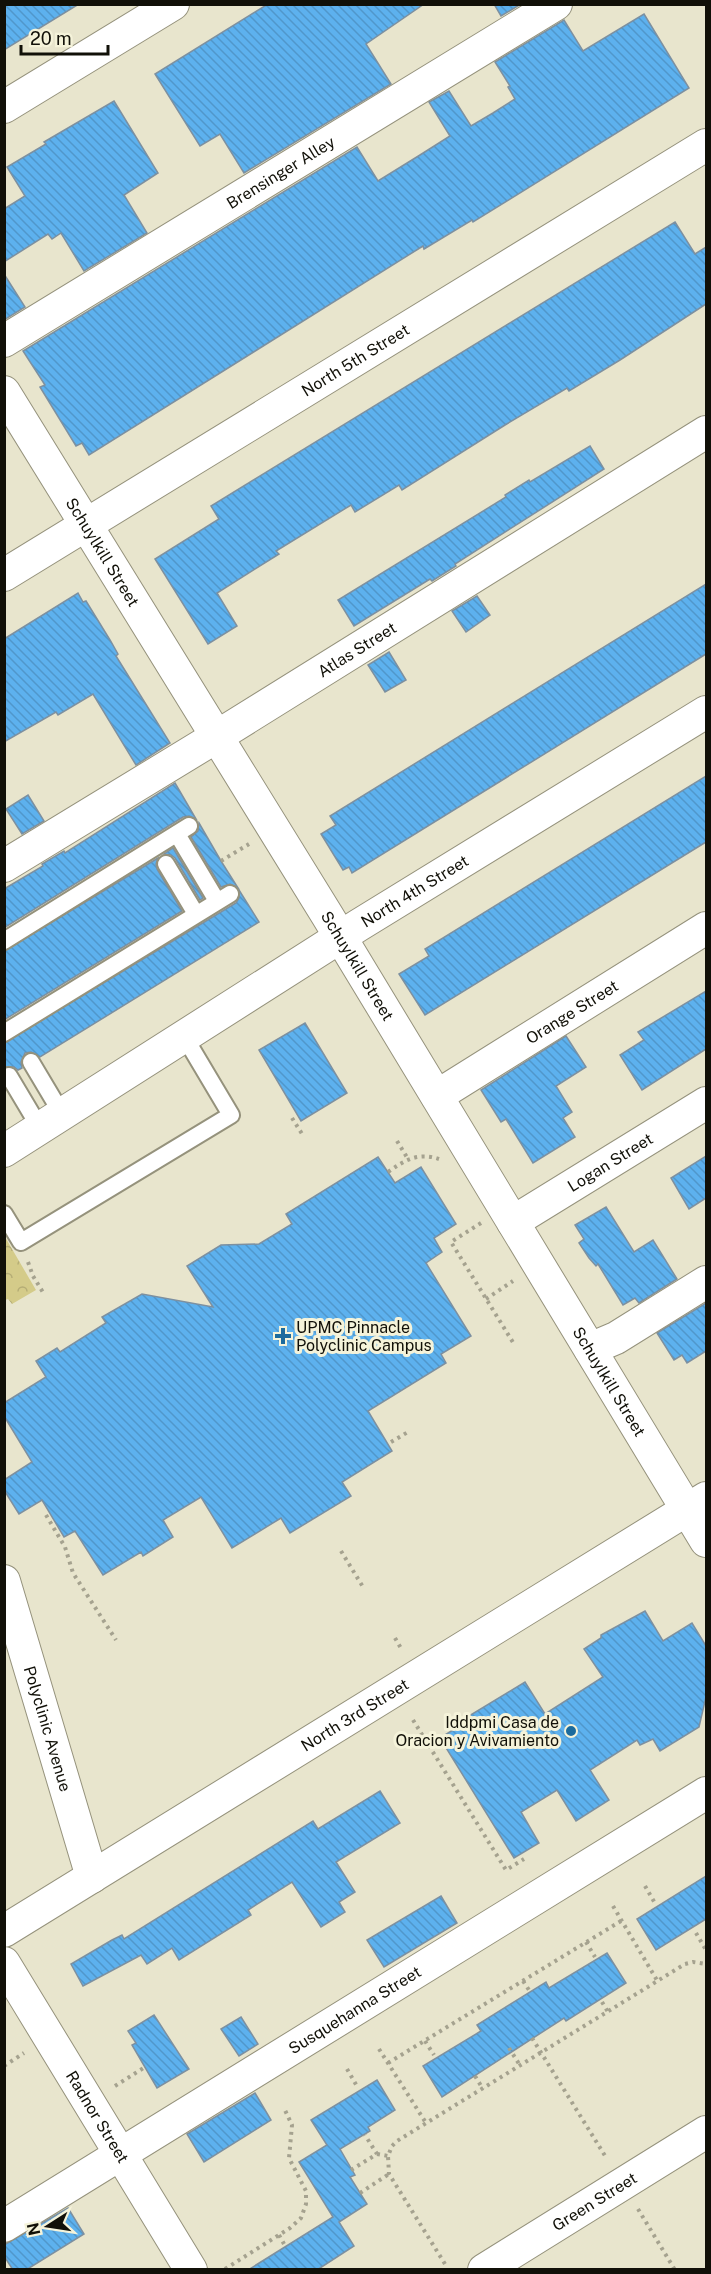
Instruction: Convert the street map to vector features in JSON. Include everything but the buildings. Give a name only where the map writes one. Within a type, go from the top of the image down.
[{"type":"street","points":[[4,107],[173,4]]},
{"type":"street","name":"Brensinger Alley","points":[[4,341],[556,4]]},
{"type":"street","name":"North 5th Street","points":[[4,575],[706,145]]},
{"type":"street","name":"Schuylkill Street","points":[[4,392],[437,1096],[498,1222],[590,1349],[697,1504],[706,1541]]},
{"type":"street","name":"Atlas Street","points":[[4,866],[706,432]]},
{"type":"street","name":"North 4th Street","points":[[4,1151],[340,937],[706,712]]},
{"type":"street","name":"Orange Street","points":[[437,1096],[706,928]]},
{"type":"street","name":"Logan Street","points":[[498,1222],[706,1103]]},
{"type":"street","points":[[590,1349],[616,1338],[706,1282]]},
{"type":"street","name":"North 3rd Street","points":[[4,1931],[697,1504]]},
{"type":"street","name":"Polyclinic Avenue","points":[[4,1581],[93,1877]]},
{"type":"street","name":"Susquehanna Street","points":[[4,2226],[706,1793]]},
{"type":"street","name":"Radnor Street","points":[[4,1963],[191,2270]]},
{"type":"street","name":"Green Street","points":[[484,2270],[706,2132]]},
{"type":"lane","points":[[4,941],[183,830],[223,898],[4,1033]]},
{"type":"lane","points":[[166,864],[196,914]]},
{"type":"lane","points":[[4,1214],[21,1242],[231,1115],[184,1036]]},
{"type":"lane","points":[[31,1062],[51,1121]]},
{"type":"lane","points":[[9,1076],[51,1121]]},
{"type":"path","points":[[222,861],[251,843]]},
{"type":"path","points":[[292,1118],[304,1137]]},
{"type":"path","points":[[397,1141],[408,1159]]},
{"type":"path","points":[[388,1172],[408,1159],[420,1155],[447,1161]]},
{"type":"path","points":[[498,1222],[451,1242],[514,1344]]},
{"type":"path","points":[[33,1276],[44,1294]]},
{"type":"path","points":[[486,1299],[518,1278]]},
{"type":"path","points":[[391,1443],[408,1432]]},
{"type":"path","points":[[46,1515],[65,1547],[74,1573],[116,1640]]},
{"type":"path","points":[[341,1551],[363,1587]]},
{"type":"path","points":[[395,1638],[398,1643]]},
{"type":"path","points":[[414,1720],[506,1870],[524,1859]]},
{"type":"path","points":[[645,1886],[656,1905]]},
{"type":"path","points":[[613,1906],[658,1982]]},
{"type":"path","points":[[388,2063],[621,1921]]},
{"type":"path","points":[[696,1933],[706,1950]]},
{"type":"path","points":[[586,1942],[595,1957]]},
{"type":"path","points":[[445,2264],[389,2174],[388,2156],[392,2146],[685,1964],[693,1962],[706,1964]]},
{"type":"path","points":[[523,1981],[529,1990]]},
{"type":"path","points":[[602,2002],[609,2012]]},
{"type":"path","points":[[532,2038],[609,2163]]},
{"type":"path","points":[[425,2041],[434,2055]]},
{"type":"path","points":[[509,2048],[521,2067]]},
{"type":"path","points":[[379,2049],[426,2123]]},
{"type":"path","points":[[4,2066],[30,2050]]},
{"type":"path","points":[[113,2088],[145,2067]]},
{"type":"path","points":[[347,2069],[358,2088]]},
{"type":"path","points":[[475,2076],[483,2089]]},
{"type":"path","points":[[225,2269],[279,2235],[301,2218],[307,2198],[289,2158],[291,2125],[284,2108]]},
{"type":"path","points":[[365,2135],[377,2154]]},
{"type":"path","points":[[351,2169],[377,2154],[388,2156]]},
{"type":"path","points":[[360,2193],[389,2174]]},
{"type":"path","points":[[635,2205],[675,2270]]},
{"type":"path","points":[[279,2235],[284,2244]]},
{"type":"green space","points":[[5,1237],[36,1290],[12,1304],[8,1299],[5,1300]]},
{"type":"place","name":"UPMC Pinnacle Polyclinic Campus","points":[[283,1336]]},
{"type":"place","name":"Iddpmi Casa de Oracion y Avivamiento","points":[[571,1731]]}]
